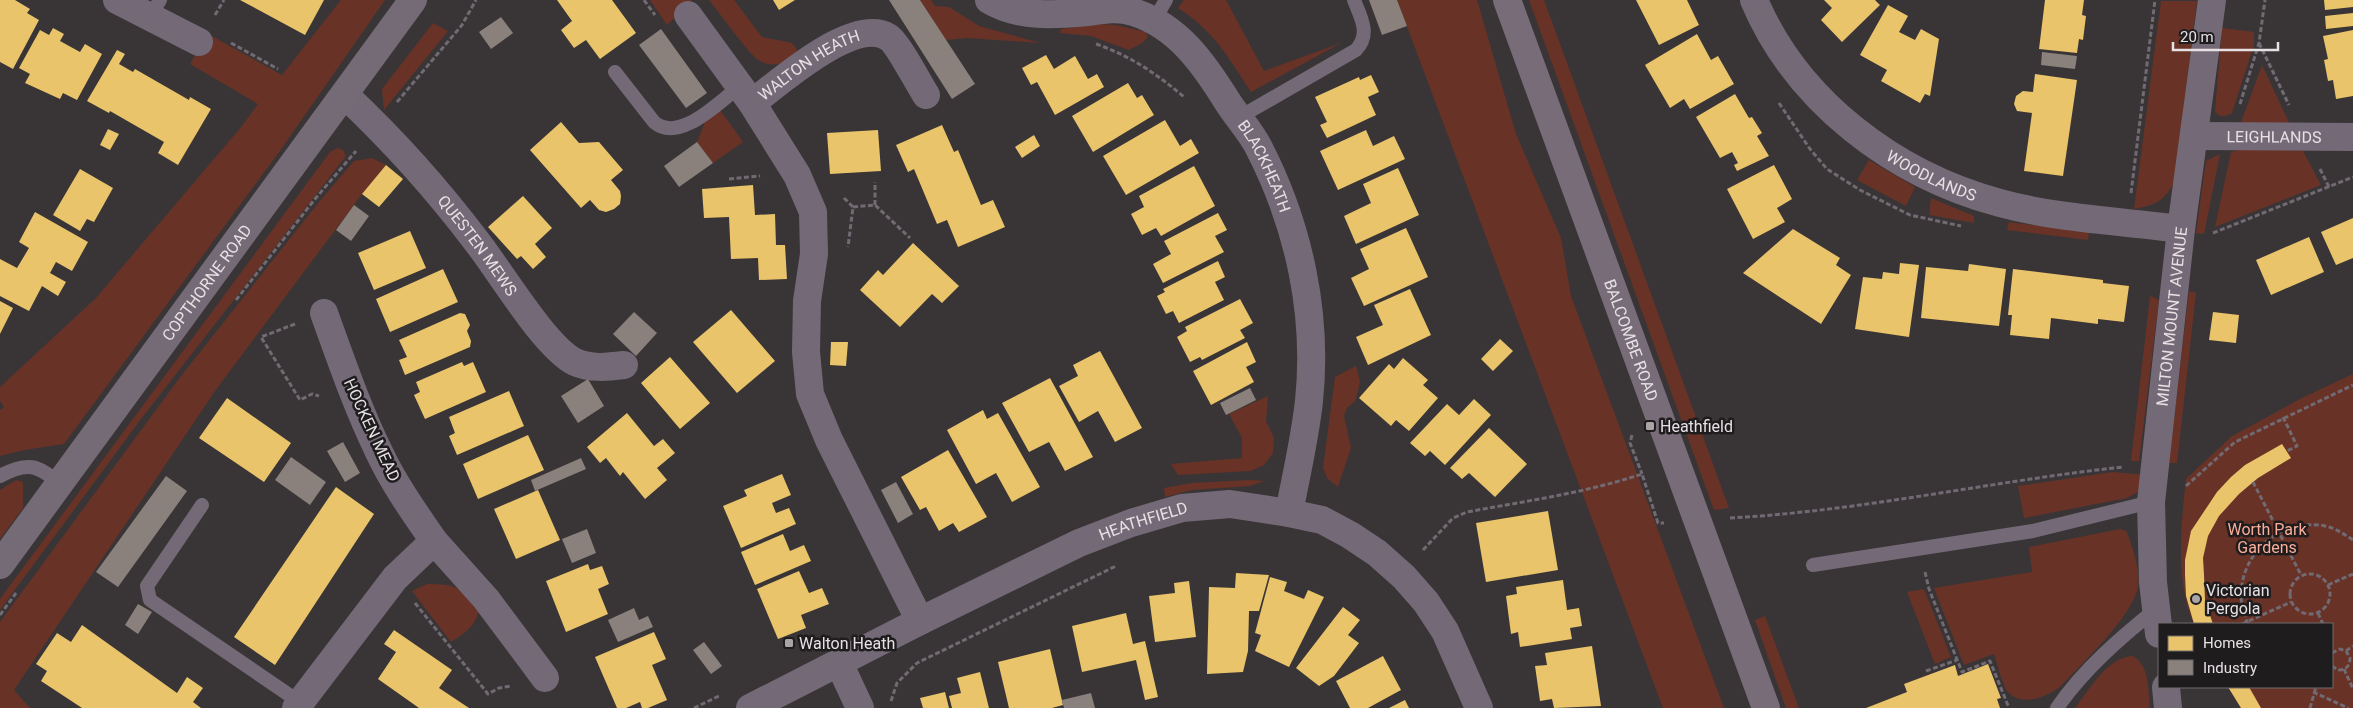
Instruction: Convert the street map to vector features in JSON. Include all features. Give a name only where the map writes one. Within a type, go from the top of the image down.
[{"type":"main road","name":"COPTHORNE ROAD","points":[[0,565],[413,0]]},
{"type":"main road","name":"BALCOMBE ROAD","points":[[1507,0],[1766,708]]},
{"type":"street","points":[[117,0],[155,9],[199,42]]},
{"type":"street","name":"BLACKHEATH","points":[[989,0],[1025,14],[1061,15],[1109,5],[1133,12],[1160,11],[1206,68],[1258,146],[1279,190],[1300,254],[1311,318],[1309,401],[1289,513]]},
{"type":"street","name":"WOODLANDS","points":[[1754,0],[1781,52],[1814,92],[1850,127],[1892,157],[1917,171],[1942,184],[2000,203],[2048,213],[2181,229]]},
{"type":"street","name":"MILTON MOUNT AVENUE","points":[[2158,621],[2153,582],[2151,502],[2181,229],[2212,0]]},
{"type":"street","name":"WALTON HEATH","points":[[688,15],[746,95],[796,175],[813,212],[814,254],[806,301],[806,352],[810,394],[829,440],[920,621]]},
{"type":"street","name":"WALTON HEATH","points":[[746,95],[843,40],[877,32],[890,38],[926,95]]},
{"type":"street","name":"QUESTEN MEWS","points":[[345,95],[378,125],[414,165],[477,242],[550,341],[575,362],[603,368],[624,365]]},
{"type":"street","name":"LEIGHLANDS","points":[[2195,136],[2353,136]]},
{"type":"street","name":"HOCKEN MEAD","points":[[324,313],[361,413],[397,485],[434,541],[486,599],[545,678]]},
{"type":"street","name":"HEATHFIELD","points":[[750,708],[920,621],[1079,543],[1131,523],[1182,508],[1230,504],[1322,520],[1350,534],[1378,553],[1404,577],[1426,602],[1444,631],[1480,708]]},
{"type":"street","points":[[298,705],[395,578],[434,541]]},
{"type":"street","points":[[838,663],[860,708]]},
{"type":"street","points":[[2166,688],[2168,708]]},
{"type":"lane","points":[[1238,118],[1356,50],[1365,37],[1354,0]]},
{"type":"lane","points":[[616,72],[654,122],[661,127],[672,129],[746,95]]},
{"type":"lane","points":[[0,476],[26,465],[44,470],[61,484]]},
{"type":"lane","points":[[1814,565],[2033,531],[2151,502]]},
{"type":"lane","points":[[202,505],[146,586],[150,600],[298,705]]},
{"type":"lane","points":[[2057,708],[2094,664],[2126,633],[2158,621]]},
{"type":"path","points":[[232,306],[315,199],[462,25],[476,0]]},
{"type":"path","points":[[2229,137],[2259,43],[2264,0]]},
{"type":"path","points":[[1089,42],[1116,51],[1154,73],[1189,102]]},
{"type":"path","points":[[230,43],[278,68]]},
{"type":"path","points":[[2209,226],[2207,235],[2353,177]]},
{"type":"path","points":[[875,182],[875,205],[910,238]]},
{"type":"path","points":[[854,207],[875,205]]},
{"type":"path","points":[[324,313],[261,337],[300,400],[312,394],[329,397],[361,413]]},
{"type":"path","points":[[2185,487],[2235,442],[2282,417],[2353,385]]},
{"type":"path","points":[[2282,417],[2297,446],[2287,451]]},
{"type":"path","points":[[1421,552],[1453,518],[1467,512],[1584,490],[1642,474],[1658,523],[1773,516],[1850,507],[2049,475],[2125,467],[2155,468]]},
{"type":"path","points":[[2253,482],[2301,576]]},
{"type":"path","points":[[2291,602],[2248,623],[2241,596],[2245,570],[2259,547],[2280,532],[2296,526],[2327,526],[2353,540]]},
{"type":"path","points":[[1921,549],[1929,589],[1962,672],[1990,661],[2009,708]]},
{"type":"path","points":[[889,708],[897,683],[917,663],[1119,564]]},
{"type":"path","points":[[2314,574],[2328,585],[2330,598],[2318,613],[2311,614],[2299,611],[2291,602],[2289,596],[2292,584],[2301,576],[2314,574]]},
{"type":"path","points":[[2328,585],[2353,574]]},
{"type":"path","points":[[395,578],[488,694],[499,688],[515,685]]},
{"type":"path","points":[[0,615],[18,591]]},
{"type":"path","points":[[2318,613],[2323,623]]},
{"type":"path","points":[[2346,652],[2353,646]]},
{"type":"path","points":[[2333,652],[2340,649],[2352,658],[2349,665],[2344,669],[2338,670],[2333,668]]},
{"type":"path","points":[[1926,671],[1957,660]]},
{"type":"path","points":[[2344,669],[2353,688]]},
{"type":"path","points":[[2310,708],[2315,688]]},
{"type":"path","points":[[694,708],[730,691]]},
{"type":"path","points":[[2313,692],[2348,708]]},
{"type":"green space","points":[[341,0],[385,0],[282,148],[64,444],[0,456],[0,410],[4,407],[0,401],[0,387],[96,298],[242,126],[258,104],[190,64],[208,34],[282,75]]},
{"type":"green space","points":[[650,0],[692,0],[667,25]]},
{"type":"green space","points":[[709,0],[734,0],[762,37],[792,43],[801,55],[786,62],[776,64],[760,61],[742,42]]},
{"type":"green space","points":[[920,0],[931,0],[935,6],[949,7],[979,26],[1040,43],[967,38],[946,40]]},
{"type":"green space","points":[[1184,0],[1226,0],[1264,71],[1341,43],[1251,92],[1211,35],[1178,8]]},
{"type":"green space","points":[[1397,0],[1477,0],[1516,134],[1561,238],[1571,296],[1724,708],[1663,708]]},
{"type":"green space","points":[[1529,0],[1544,0],[1729,508],[1714,510]]},
{"type":"green space","points":[[2161,1],[2197,1],[2174,183],[2166,195],[2158,202],[2134,209]]},
{"type":"green space","points":[[433,23],[448,31],[384,110],[382,89]]},
{"type":"green space","points":[[1097,24],[1116,25],[1146,32],[1148,37],[1142,43],[1129,50],[1091,36],[1060,33],[1061,29]]},
{"type":"green space","points":[[2222,28],[2254,32],[2254,45],[2232,113],[2223,116],[2215,112]]},
{"type":"green space","points":[[2262,65],[2291,127],[2239,128]]},
{"type":"green space","points":[[720,110],[743,142],[713,163],[697,142],[705,122]]},
{"type":"green space","points":[[337,148],[343,150],[346,156],[141,419],[0,610],[0,599],[330,152]]},
{"type":"green space","points":[[2247,148],[2303,151],[2321,185],[2215,227],[2231,152]]},
{"type":"green space","points":[[2220,154],[2204,234],[2196,233],[2206,161]]},
{"type":"green space","points":[[372,158],[386,165],[362,194],[215,391],[14,690],[30,708],[0,708],[0,622],[181,376],[319,202],[354,161]]},
{"type":"green space","points":[[1869,160],[1915,187],[1906,206],[1857,180]]},
{"type":"green space","points":[[1931,198],[1974,216],[1974,223],[1929,215]]},
{"type":"green space","points":[[2009,222],[2089,232],[2088,240],[2007,230]]},
{"type":"green space","points":[[2189,291],[2196,293],[2177,463],[2169,463]]},
{"type":"green space","points":[[2150,296],[2159,300],[2139,461],[2131,461]]},
{"type":"green space","points":[[1356,366],[1360,381],[1358,391],[1355,401],[1347,408],[1344,416],[1351,448],[1338,487],[1327,478],[1323,468],[1335,377]]},
{"type":"green space","name":"Worth Park Gardens","points":[[2353,374],[2353,708],[2241,708],[2229,688],[2333,688],[2333,623],[2194,623],[2188,608],[2182,572],[2181,534],[2186,479],[2232,436],[2304,397]]},
{"type":"green space","points":[[1268,396],[1266,421],[1274,438],[1273,453],[1264,465],[1251,471],[1178,475],[1171,464],[1242,458],[1242,438],[1229,414]]},
{"type":"green space","points":[[2113,472],[2147,475],[2138,492],[2127,498],[2024,518],[2018,486]]},
{"type":"green space","points":[[16,480],[23,482],[23,508],[0,539],[0,490]]},
{"type":"green space","points":[[1265,481],[1250,486],[1192,490],[1165,497],[1164,488],[1192,483]]},
{"type":"green space","points":[[2120,529],[2126,531],[2137,566],[2139,581],[2134,599],[2127,612],[2106,639],[2061,686],[2042,697],[2027,700],[2020,699],[2007,691],[1994,654],[1964,665],[1934,588],[2032,572],[2029,547]]},
{"type":"green space","points":[[427,584],[457,588],[479,609],[473,625],[451,642],[412,591]]},
{"type":"green space","points":[[1924,589],[1951,657],[1935,664],[1907,592]]},
{"type":"green space","points":[[1765,616],[1799,708],[1786,708],[1755,620]]},
{"type":"green space","points":[[2133,656],[2139,660],[2145,672],[2150,708],[2075,708],[2093,683],[2107,668],[2115,662]]},
{"type":"building: Homes","points":[[0,0],[15,0],[30,9],[27,13],[39,20],[13,69],[0,62]]},
{"type":"building: Homes","points":[[240,0],[324,0],[305,35]]},
{"type":"building: Homes","points":[[557,0],[612,0],[636,33],[600,59],[586,40],[574,48],[561,30],[572,21]]},
{"type":"building: Homes","points":[[773,0],[795,0],[779,10]]},
{"type":"building: Homes","points":[[1636,0],[1687,0],[1699,25],[1659,45]]},
{"type":"building: Homes","points":[[1824,0],[1875,0],[1880,5],[1842,42],[1821,20],[1832,8]]},
{"type":"building: Homes","points":[[2045,0],[2084,0],[2082,15],[2086,16],[2083,40],[2079,39],[2077,53],[2039,49]]},
{"type":"building: Homes","points":[[2324,0],[2353,0],[2353,7],[2325,10]]},
{"type":"building: Homes","points":[[1888,5],[1908,16],[1899,32],[1915,40],[1921,29],[1939,39],[1930,96],[1925,94],[1920,103],[1881,81],[1887,70],[1860,55]]},
{"type":"building: Homes","points":[[2353,13],[2353,26],[2326,29],[2325,16]]},
{"type":"building: Homes","points":[[53,28],[64,34],[60,41],[80,52],[85,44],[102,54],[77,100],[63,93],[60,99],[25,83],[30,74],[19,68],[40,30],[49,35]]},
{"type":"building: Homes","points":[[2353,30],[2353,96],[2336,99],[2333,80],[2328,81],[2324,60],[2328,59],[2323,36]]},
{"type":"building: Homes","points":[[1697,34],[1711,60],[1718,56],[1734,84],[1690,109],[1684,99],[1670,108],[1645,65]]},
{"type":"building: Homes","points":[[117,50],[125,54],[119,64],[133,72],[135,69],[189,100],[190,97],[211,109],[178,165],[158,153],[164,142],[110,111],[109,113],[87,101]]},
{"type":"building: Homes","points":[[1046,55],[1054,69],[1075,56],[1088,79],[1097,74],[1104,87],[1055,115],[1037,82],[1031,85],[1022,68]]},
{"type":"building: Homes","points":[[2035,74],[2077,80],[2063,176],[2024,171],[2032,113],[2017,111],[2014,104],[2016,96],[2023,91],[2033,92]]},
{"type":"building: Homes","points":[[1371,75],[1379,92],[1368,97],[1376,115],[1327,138],[1320,125],[1327,122],[1315,97],[1359,77],[1360,80]]},
{"type":"building: Homes","points":[[1128,83],[1137,98],[1142,95],[1154,115],[1093,152],[1072,116]]},
{"type":"building: Homes","points":[[1735,94],[1749,118],[1752,117],[1762,133],[1757,136],[1769,156],[1737,171],[1734,165],[1738,163],[1732,152],[1720,158],[1696,117]]},
{"type":"building: Homes","points":[[1165,120],[1180,146],[1191,139],[1199,153],[1126,195],[1103,156]]},
{"type":"building: Homes","points":[[561,122],[579,143],[599,142],[623,170],[611,180],[620,191],[621,196],[620,204],[614,209],[606,212],[599,210],[590,200],[581,208],[530,150]]},
{"type":"building: Homes","points":[[942,125],[954,152],[958,150],[981,205],[993,200],[1005,227],[958,247],[947,220],[937,224],[914,169],[908,172],[896,145]]},
{"type":"building: Homes","points":[[108,129],[119,134],[110,150],[100,145]]},
{"type":"building: Homes","points":[[878,130],[881,171],[830,174],[827,133]]},
{"type":"building: Homes","points":[[1366,130],[1373,146],[1394,136],[1405,159],[1338,190],[1320,151]]},
{"type":"building: Homes","points":[[1034,135],[1040,146],[1022,158],[1015,147]]},
{"type":"building: Homes","points":[[386,165],[403,179],[379,207],[362,194]]},
{"type":"building: Homes","points":[[1774,165],[1792,199],[1777,208],[1785,222],[1753,239],[1727,189]]},
{"type":"building: Homes","points":[[1194,166],[1215,206],[1161,236],[1156,228],[1142,235],[1131,214],[1144,207],[1139,196]]},
{"type":"building: Homes","points":[[1398,168],[1419,215],[1356,244],[1344,216],[1371,203],[1363,184]]},
{"type":"building: Homes","points":[[80,169],[113,188],[94,222],[87,219],[80,231],[53,215]]},
{"type":"building: Homes","points":[[753,185],[755,215],[775,214],[776,245],[785,245],[787,279],[759,280],[758,258],[731,259],[729,217],[704,218],[702,189]]},
{"type":"building: Homes","points":[[523,196],[552,228],[535,244],[546,257],[533,269],[521,256],[517,259],[488,227]]},
{"type":"building: Homes","points":[[35,212],[88,242],[72,271],[56,262],[50,273],[66,282],[58,296],[42,286],[29,311],[0,296],[0,259],[17,268],[29,248],[19,242]]},
{"type":"building: Homes","points":[[1218,213],[1227,230],[1215,236],[1224,252],[1163,283],[1153,264],[1171,254],[1164,241]]},
{"type":"building: Homes","points":[[2353,218],[2353,258],[2336,265],[2321,232]]},
{"type":"building: Homes","points":[[1406,228],[1428,277],[1364,306],[1351,278],[1369,269],[1360,249]]},
{"type":"building: Homes","points":[[1793,229],[1840,258],[1836,265],[1851,275],[1821,324],[1743,273]]},
{"type":"building: Homes","points":[[410,231],[426,268],[374,290],[358,253]]},
{"type":"building: Homes","points":[[2309,237],[2324,272],[2271,295],[2256,260]]},
{"type":"building: Homes","points":[[913,243],[959,286],[942,303],[932,294],[900,327],[860,290],[878,270],[883,275]]},
{"type":"building: Homes","points":[[1218,261],[1225,277],[1215,282],[1224,300],[1179,323],[1173,311],[1166,314],[1157,296],[1165,292],[1163,289]]},
{"type":"building: Homes","points":[[1900,263],[1919,265],[1909,337],[1855,329],[1863,277],[1882,279],[1883,272],[1899,274]]},
{"type":"building: Homes","points":[[1969,264],[2006,269],[1999,326],[1921,318],[1926,267],[1968,271]]},
{"type":"building: Homes","points":[[443,269],[458,302],[390,332],[376,299]]},
{"type":"building: Homes","points":[[2013,269],[2103,280],[2103,283],[2129,286],[2124,322],[2098,319],[2098,324],[2051,318],[2049,339],[2010,335],[2012,315],[2008,315]]},
{"type":"building: Homes","points":[[1410,289],[1431,335],[1368,365],[1356,337],[1383,325],[1374,305]]},
{"type":"building: Homes","points":[[1240,299],[1253,323],[1240,330],[1245,338],[1202,360],[1200,357],[1190,362],[1177,337],[1187,331],[1185,327]]},
{"type":"building: Homes","points":[[0,301],[13,308],[0,334]]},
{"type":"building: Homes","points":[[731,310],[775,361],[737,393],[693,342]]},
{"type":"building: Homes","points":[[2213,312],[2239,315],[2236,343],[2209,340]]},
{"type":"building: Homes","points":[[460,313],[465,314],[470,325],[467,331],[471,341],[470,347],[405,375],[399,360],[407,357],[399,340]]},
{"type":"building: Homes","points":[[1500,339],[1513,351],[1493,371],[1481,359]]},
{"type":"building: Homes","points":[[831,342],[848,342],[846,366],[830,365]]},
{"type":"building: Homes","points":[[1247,342],[1256,362],[1246,367],[1254,382],[1211,405],[1193,371]]},
{"type":"building: Homes","points":[[1100,351],[1142,428],[1115,442],[1098,411],[1079,422],[1059,386],[1078,376],[1073,365]]},
{"type":"building: Homes","points":[[670,357],[710,403],[680,429],[641,383]]},
{"type":"building: Homes","points":[[1403,358],[1428,380],[1423,385],[1438,398],[1409,431],[1396,420],[1391,426],[1359,398],[1389,364],[1394,369]]},
{"type":"building: Homes","points":[[462,362],[464,366],[473,362],[486,392],[425,419],[414,395],[420,392],[416,382]]},
{"type":"building: Homes","points":[[1050,378],[1093,457],[1065,471],[1049,442],[1029,452],[1002,403]]},
{"type":"building: Homes","points":[[509,391],[524,426],[457,455],[449,436],[455,433],[449,417]]},
{"type":"building: Homes","points":[[227,398],[291,443],[264,482],[199,438]]},
{"type":"building: Homes","points":[[1474,399],[1491,415],[1445,465],[1430,451],[1425,456],[1410,443],[1447,404],[1459,415]]},
{"type":"building: Homes","points":[[983,410],[987,419],[998,413],[1040,487],[1012,502],[996,473],[976,484],[947,430]]},
{"type":"building: Homes","points":[[627,413],[654,446],[663,439],[675,453],[657,468],[667,480],[645,499],[623,472],[620,476],[606,458],[600,463],[587,447]]},
{"type":"building: Homes","points":[[1489,428],[1527,464],[1495,497],[1469,473],[1462,479],[1450,468]]},
{"type":"building: Homes","points":[[528,435],[544,470],[478,499],[463,464]]},
{"type":"building: Homes","points":[[2282,444],[2291,458],[2258,478],[2239,494],[2219,516],[2208,536],[2203,558],[2205,601],[2213,623],[2194,623],[2186,596],[2185,575],[2185,560],[2191,531],[2217,492],[2245,465]]},
{"type":"building: Homes","points":[[948,450],[987,517],[959,532],[953,523],[939,531],[926,507],[920,510],[901,477]]},
{"type":"building: Homes","points":[[782,474],[791,495],[772,503],[776,513],[789,508],[796,524],[741,548],[723,506],[747,496],[744,490]]},
{"type":"building: Homes","points":[[336,487],[374,514],[275,665],[234,637]]},
{"type":"building: Homes","points":[[538,490],[560,540],[516,559],[494,509]]},
{"type":"building: Homes","points":[[1548,511],[1558,570],[1486,582],[1476,523]]},
{"type":"building: Homes","points":[[783,534],[790,551],[804,545],[811,561],[755,585],[741,552]]},
{"type":"building: Homes","points":[[588,564],[590,570],[602,566],[609,584],[598,589],[608,614],[566,632],[546,581]]},
{"type":"building: Homes","points":[[799,571],[809,593],[822,588],[829,604],[801,615],[806,628],[778,639],[757,589]]},
{"type":"building: Homes","points":[[1236,573],[1269,575],[1259,611],[1249,611],[1248,651],[1243,672],[1207,674],[1209,587],[1235,588]]},
{"type":"building: Homes","points":[[1270,577],[1287,582],[1284,591],[1304,599],[1308,590],[1324,597],[1289,667],[1255,651],[1261,635],[1255,633]]},
{"type":"building: Homes","points":[[1563,580],[1567,610],[1579,608],[1582,626],[1570,628],[1572,639],[1520,647],[1518,632],[1511,634],[1506,596],[1517,594],[1516,587]]},
{"type":"building: Homes","points":[[1189,581],[1196,637],[1155,642],[1149,596],[1175,593],[1174,583]]},
{"type":"building: Homes","points":[[1343,607],[1360,620],[1348,635],[1359,643],[1334,676],[1319,686],[1296,668]]},
{"type":"building: Homes","points":[[1126,613],[1133,644],[1145,641],[1158,697],[1145,700],[1136,660],[1082,672],[1072,626]]},
{"type":"building: Homes","points":[[82,625],[177,693],[187,677],[203,688],[193,702],[201,708],[82,708],[41,681],[47,671],[36,664],[57,633],[71,642]]},
{"type":"building: Homes","points":[[394,630],[452,670],[439,688],[469,708],[419,708],[378,679],[396,652],[384,644]]},
{"type":"building: Homes","points":[[654,632],[666,659],[652,665],[667,700],[648,708],[642,708],[640,702],[626,708],[617,708],[595,657]]},
{"type":"building: Homes","points":[[1592,646],[1601,706],[1554,708],[1552,699],[1540,701],[1535,666],[1547,665],[1545,653]]},
{"type":"building: Homes","points":[[1050,649],[1063,705],[1052,708],[1009,708],[998,662]]},
{"type":"building: Homes","points":[[1383,656],[1401,690],[1368,708],[1350,708],[1336,681]]},
{"type":"building: Homes","points":[[1988,664],[2001,698],[1997,699],[2000,708],[1866,708],[1907,692],[1904,684],[1955,665],[1958,676]]},
{"type":"building: Homes","points":[[980,672],[989,708],[952,708],[949,696],[961,693],[957,678]]},
{"type":"building: Homes","points":[[2229,688],[2250,688],[2261,708],[2241,708]]},
{"type":"building: Homes","points":[[945,692],[949,708],[923,708],[920,698]]},
{"type":"building: Homes","points":[[1405,700],[1409,708],[1389,708]]},
{"type":"building: Industry","points":[[889,0],[920,0],[975,84],[952,99]]},
{"type":"building: Industry","points":[[1369,0],[1397,0],[1407,26],[1382,35]]},
{"type":"building: Industry","points":[[501,17],[513,33],[491,49],[479,32]]},
{"type":"building: Industry","points":[[661,29],[707,93],[686,108],[639,45]]},
{"type":"building: Industry","points":[[2042,52],[2077,56],[2075,69],[2041,65]]},
{"type":"building: Industry","points":[[697,142],[713,163],[679,187],[664,166]]},
{"type":"building: Industry","points":[[354,205],[369,216],[351,241],[336,230]]},
{"type":"building: Industry","points":[[634,312],[657,333],[636,356],[613,334]]},
{"type":"building: Industry","points":[[588,379],[604,406],[578,423],[561,396]]},
{"type":"building: Industry","points":[[1250,388],[1256,400],[1226,415],[1220,403]]},
{"type":"building: Industry","points":[[343,442],[360,473],[345,482],[327,451]]},
{"type":"building: Industry","points":[[291,457],[326,482],[310,505],[275,480]]},
{"type":"building: Industry","points":[[581,458],[586,469],[535,491],[531,480]]},
{"type":"building: Industry","points":[[166,476],[187,491],[118,587],[96,572]]},
{"type":"building: Industry","points":[[896,482],[913,514],[898,523],[881,490]]},
{"type":"building: Industry","points":[[587,529],[596,553],[572,563],[562,539]]},
{"type":"building: Industry","points":[[138,604],[152,612],[138,634],[125,625]]},
{"type":"building: Industry","points":[[634,608],[639,620],[648,616],[653,627],[618,642],[608,620]]},
{"type":"building: Industry","points":[[704,642],[722,666],[711,674],[693,650]]},
{"type":"building: Industry","points":[[1091,693],[1095,708],[1064,708],[1062,700]]},
{"type":"place","name":"Heathfield","points":[[1650,426]]},
{"type":"place","name":"Victorian Pergola","points":[[2196,599]]},
{"type":"place","name":"Walton Heath","points":[[789,643]]}]
